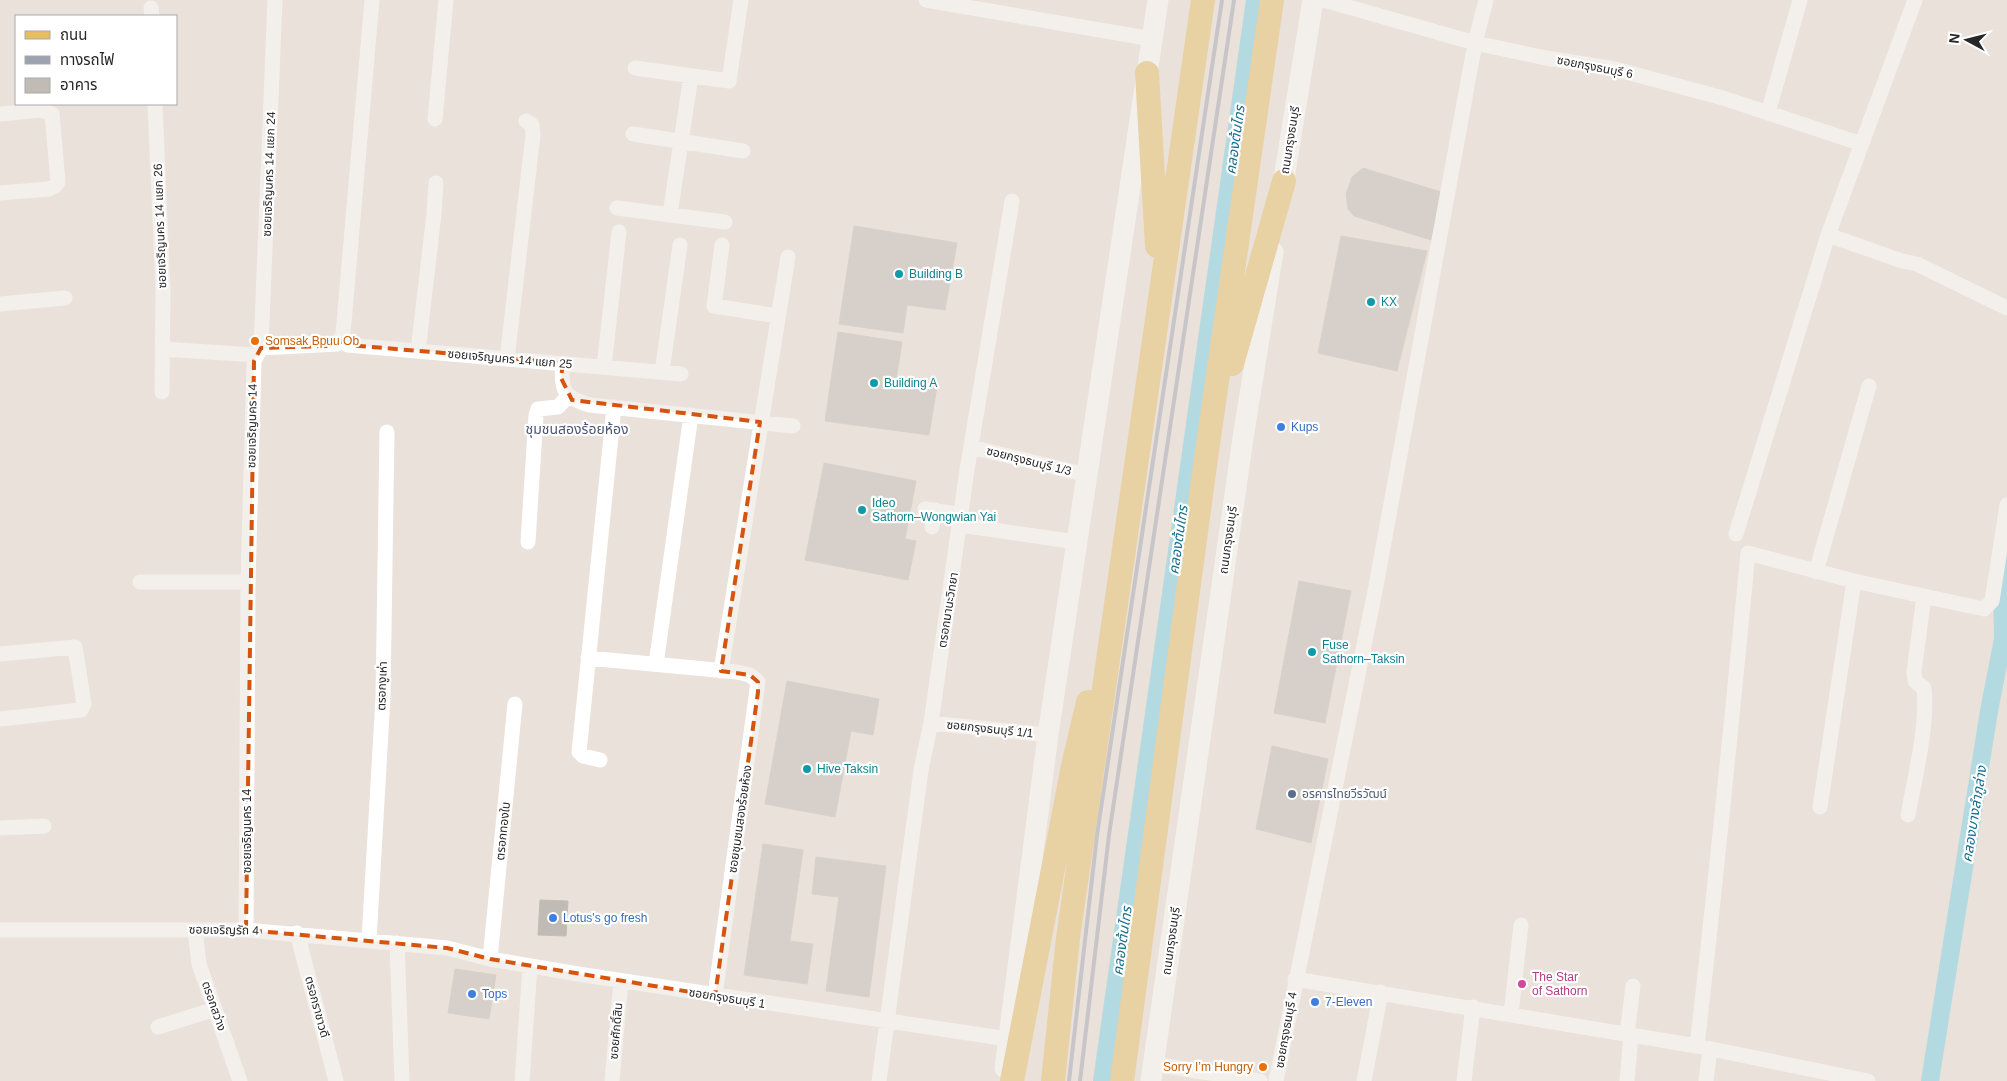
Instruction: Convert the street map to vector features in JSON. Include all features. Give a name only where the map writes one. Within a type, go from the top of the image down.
[{"type":"main road","points":[[1004,1081],[1048,735],[1158,0]]},
{"type":"main road","points":[[1052,1081],[1068,938],[1203,0]]},
{"type":"main road","points":[[1122,1081],[1206,458],[1272,0]]},
{"type":"main road","name":"ถนนกรุงธนบุรี","points":[[1148,1075],[1243,438],[1313,0]]},
{"type":"main road","points":[[1147,74],[1161,290]]},
{"type":"main road","points":[[1206,458],[1284,180]]},
{"type":"main road","points":[[1012,1081],[1073,766],[1116,604]]},
{"type":"main road","points":[[1148,1075],[1154,842]]},
{"type":"street","name":"ซอยเจริญนคร 14 แยก 24","points":[[258,352],[275,0]]},
{"type":"street","points":[[162,349],[258,352],[326,346],[337,344],[341,341],[372,0]]},
{"type":"street","points":[[435,119],[446,0]]},
{"type":"street","points":[[635,68],[729,81],[741,0]]},
{"type":"street","points":[[926,0],[1152,39]]},
{"type":"street","name":"ซอยกรุงธนบุรี 6","points":[[1324,0],[1475,43],[1615,70],[1723,98],[1862,144]]},
{"type":"street","name":"ซอยกรุงธนบุรี 4","points":[[1276,1081],[1295,979],[1378,576],[1475,43],[1486,0]]},
{"type":"street","points":[[1768,113],[1800,0]]},
{"type":"street","points":[[1736,534],[1828,235],[1915,0]]},
{"type":"street","points":[[670,214],[691,76]]},
{"type":"street","name":"ซอยเจริญนคร 14 แยก 26","points":[[155,105],[163,290],[162,392]]},
{"type":"street","points":[[0,114],[41,110],[52,114],[58,182],[49,189],[0,194]]},
{"type":"street","points":[[507,359],[532,135],[532,125],[526,121]]},
{"type":"street","points":[[633,134],[743,150]]},
{"type":"street","points":[[418,351],[436,183]]},
{"type":"street","name":"ตรอกมานะวิทยา","points":[[879,1081],[920,770],[931,723],[971,446],[1012,201]]},
{"type":"street","points":[[617,208],[725,222]]},
{"type":"street","points":[[604,367],[619,232]]},
{"type":"street","points":[[1828,235],[1902,261],[1917,264],[2007,308]]},
{"type":"street","points":[[662,372],[680,245]]},
{"type":"street","points":[[722,245],[714,306],[778,316]]},
{"type":"street","points":[[721,671],[788,257]]},
{"type":"street","points":[[0,304],[65,298]]},
{"type":"street","name":"ซอยเจริญนคร 14 แยก 25","points":[[341,341],[348,344],[418,351],[681,374]]},
{"type":"street","name":"ซอยเจริญนคร 14","points":[[246,930],[248,582],[258,352]]},
{"type":"street","points":[[562,364],[561,378],[568,396],[572,400],[590,405],[793,426]]},
{"type":"street","points":[[1816,572],[1869,386]]},
{"type":"street","points":[[528,542],[536,415],[538,409],[558,407],[568,396]]},
{"type":"street","points":[[600,760],[583,756],[579,752],[614,407]]},
{"type":"street","points":[[656,664],[690,415]]},
{"type":"street","name":"ตรอกงูเห่า","points":[[369,940],[383,697],[387,432]]},
{"type":"street","name":"ซอยกรุงธนบุรี 1/3","points":[[971,446],[1087,475]]},
{"type":"street","points":[[1706,1081],[1703,1048],[1724,786],[1748,554],[1854,581],[1984,609],[1992,601],[2007,505]]},
{"type":"street","points":[[932,527],[930,510],[961,520],[1076,542]]},
{"type":"street","points":[[1820,806],[1854,581]]},
{"type":"street","points":[[140,582],[248,582]]},
{"type":"street","points":[[1908,815],[1919,754],[1924,706],[1924,688],[1915,680],[1914,672],[1924,596]]},
{"type":"street","points":[[0,654],[75,647],[84,704],[81,710],[0,719]]},
{"type":"street","name":"ซอยชุมชนสองร้อยห้อง","points":[[588,658],[750,674],[758,682],[715,996]]},
{"type":"street","name":"ตรอกทองใบ","points":[[490,959],[515,704]]},
{"type":"street","name":"ซอยกรุงธนบุรี 1/1","points":[[931,723],[1048,735]]},
{"type":"street","points":[[0,828],[44,826]]},
{"type":"street","points":[[1511,1014],[1521,925]]},
{"type":"street","name":"ซอยเจริญรัถ 4","points":[[0,930],[246,930],[297,933],[447,948]]},
{"type":"street","name":"ตรอกสว่าง","points":[[195,930],[199,964],[240,1081]]},
{"type":"street","name":"ตรอกราชาวดี","points":[[297,933],[336,1081]]},
{"type":"street","points":[[397,942],[402,1081]]},
{"type":"street","name":"ซอยกรุงธนบุรี 1","points":[[447,948],[490,959],[620,981],[886,1019],[1008,1039]]},
{"type":"street","points":[[522,1081],[530,966]]},
{"type":"street","points":[[1295,979],[1473,1007],[1703,1048],[1868,1081]]},
{"type":"street","name":"ซอยศักดิ์สิน","points":[[612,1081],[620,981]]},
{"type":"street","points":[[1627,1081],[1633,986]]},
{"type":"street","points":[[1364,1081],[1381,992]]},
{"type":"street","points":[[1464,1081],[1473,1007]]},
{"type":"street","points":[[158,1027],[215,1009]]},
{"type":"street","name":"ซอยกรุงธนบุรี 4","points":[[1148,1075],[1260,1081]]},
{"type":"highlighted area","points":[[341,341],[348,345],[563,363],[561,378],[572,400],[760,422],[721,671],[750,675],[758,682],[758,692],[715,996],[490,959],[447,948],[246,930],[254,361],[261,348],[326,346]]},
{"type":"building","points":[[1363,168],[1441,192],[1431,240],[1354,216],[1348,209],[1346,194],[1352,177]]},
{"type":"building","name":"Building B","points":[[854,226],[957,243],[945,310],[907,305],[903,333],[839,324]]},
{"type":"building","name":"KX","points":[[1341,236],[1427,251],[1397,371],[1318,353]]},
{"type":"building","name":"Building A","points":[[838,332],[902,342],[896,380],[937,386],[929,435],[825,421]]},
{"type":"building","name":"Ideo Sathorn–Wongwian Yai","points":[[824,463],[916,481],[905,539],[916,541],[908,580],[805,560]]},
{"type":"building","name":"Fuse Sathorn–Taksin","points":[[1299,581],[1351,591],[1325,723],[1274,713]]},
{"type":"building","name":"Hive Taksin","points":[[787,681],[879,699],[873,735],[851,731],[835,817],[765,804]]},
{"type":"building","name":"อรคารไทยวีรวัฒน์","points":[[1272,746],[1328,759],[1311,843],[1256,829]]},
{"type":"building","points":[[763,844],[803,850],[790,941],[813,944],[807,984],[744,975]]},
{"type":"building","points":[[816,857],[886,866],[869,997],[826,991],[839,897],[812,894]]},
{"type":"building","name":"Lotus's go fresh","points":[[540,900],[568,901],[566,936],[538,935]]},
{"type":"building","name":"Tops","points":[[455,969],[496,975],[489,1019],[448,1013]]},
{"type":"waterway","name":"คลองต้นไทร","points":[[1102,1081],[1255,0]]},
{"type":"waterway","name":"คลองบางลำภูล่าง","points":[[1930,1081],[1989,711],[2003,639],[2002,583],[2006,557]]},
{"type":"railway","points":[[1069,1081],[1097,835],[1222,0]]},
{"type":"railway","points":[[1080,1081],[1109,835],[1234,0]]},
{"type":"place","name":"Building B","points":[[899,274]]},
{"type":"place","name":"KX","points":[[1371,302]]},
{"type":"place","name":"Somsak Bpuu Ob","points":[[255,341]]},
{"type":"place","name":"Building A","points":[[874,383]]},
{"type":"place","name":"Kups","points":[[1281,427]]},
{"type":"place","name":"Ideo Sathorn–Wongwian Yai","points":[[862,510]]},
{"type":"place","name":"Fuse Sathorn–Taksin","points":[[1312,652]]},
{"type":"place","name":"Hive Taksin","points":[[807,769]]},
{"type":"place","name":"อรคารไทยวีรวัฒน์","points":[[1292,794]]},
{"type":"place","name":"Lotus's go fresh","points":[[553,918]]},
{"type":"place","name":"The Star of Sathorn","points":[[1522,984]]},
{"type":"place","name":"Tops","points":[[472,994]]},
{"type":"place","name":"7-Eleven","points":[[1315,1002]]},
{"type":"place","name":"Sorry I’m Hungry","points":[[1263,1067]]},
{"type":"district","name":"ชุมชนสองร้อยห้อง","points":[[577,429]]}]
